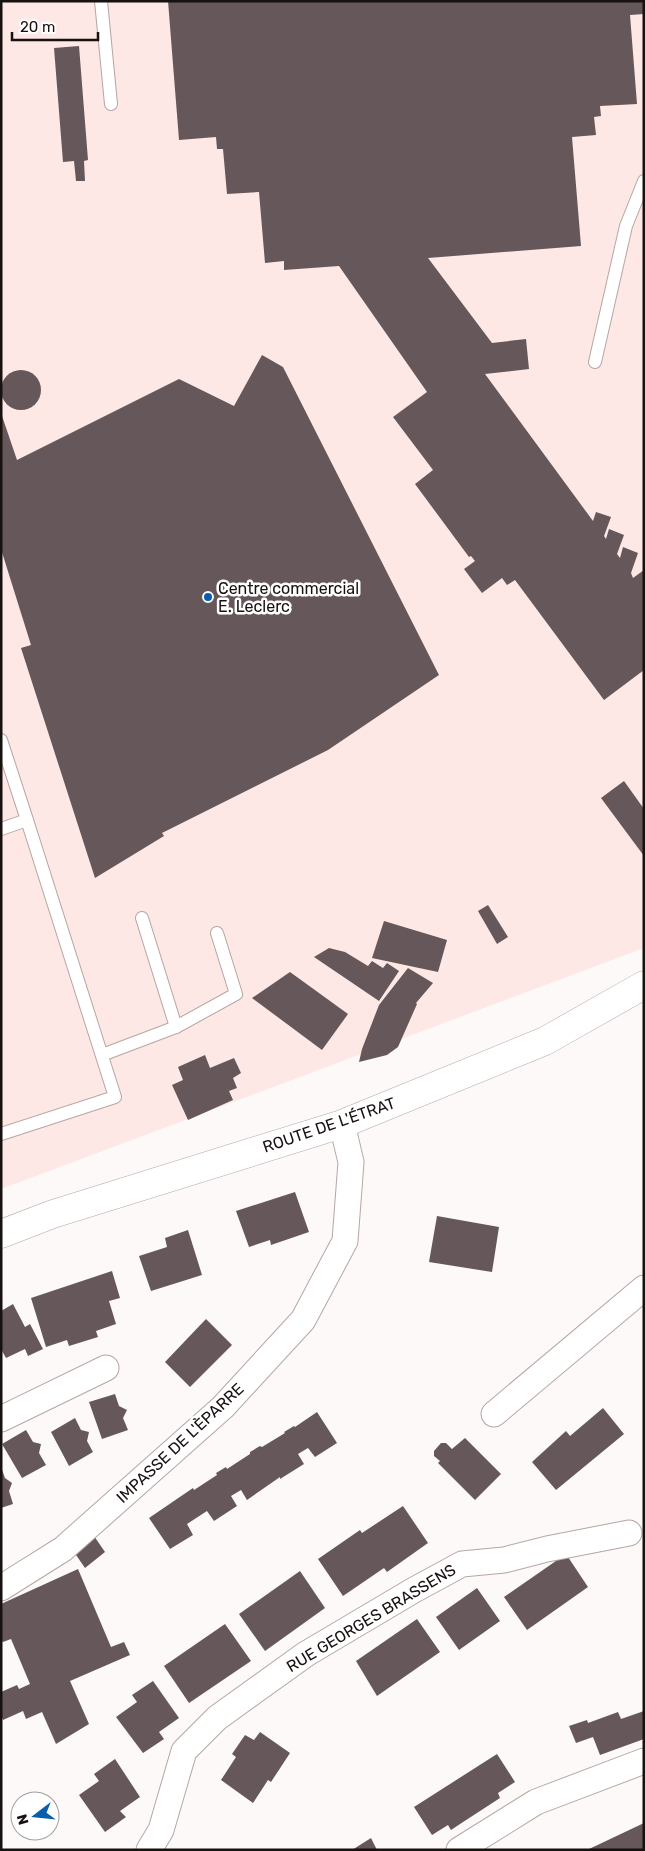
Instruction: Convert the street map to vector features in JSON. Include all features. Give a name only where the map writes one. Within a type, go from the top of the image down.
[{"type":"main road","name":"ROUTE DE L'ÉTRAT","points":[[1,1234],[53,1214],[342,1124],[545,1041],[644,985]]},
{"type":"street","name":"IMPASSE DE L'ÈPARRE","points":[[1,1588],[63,1549],[223,1408],[303,1320],[345,1241],[351,1162],[342,1124]]},
{"type":"street","points":[[494,1414],[644,1288]]},
{"type":"street","points":[[1,1419],[106,1368]]},
{"type":"street","name":"RUE GEORGES BRASSENS","points":[[149,1850],[161,1830],[184,1751],[217,1718],[306,1654],[462,1564],[504,1560],[547,1549],[629,1533]]},
{"type":"street","points":[[459,1850],[536,1802],[644,1761]]},
{"type":"lane","points":[[101,1],[111,104]]},
{"type":"lane","points":[[595,362],[626,226],[644,181]]},
{"type":"lane","points":[[1,740],[115,1097],[1,1134]]},
{"type":"lane","points":[[1,829],[27,820]]},
{"type":"lane","points":[[142,918],[176,1028]]},
{"type":"lane","points":[[102,1055],[176,1028],[236,994],[217,933]]},
{"type":"shaded area","points":[[1,1],[644,1],[644,948],[1,1189]]},
{"type":"building","points":[[168,1],[644,1],[644,14],[630,15],[637,104],[600,106],[601,116],[594,117],[596,135],[572,137],[581,246],[428,258],[492,343],[526,339],[529,369],[485,374],[593,521],[596,512],[611,517],[604,536],[606,539],[609,529],[624,535],[617,554],[620,558],[623,547],[638,553],[631,573],[633,578],[644,570],[644,670],[604,700],[515,580],[507,585],[502,578],[482,593],[464,569],[475,561],[471,556],[469,557],[415,484],[433,470],[393,417],[427,392],[339,266],[284,270],[284,261],[265,263],[259,192],[227,194],[223,149],[217,149],[216,137],[179,140]]},
{"type":"building","points":[[79,46],[88,160],[84,161],[85,181],[76,181],[74,161],[63,162],[54,48]]},
{"type":"building","name":"Centre commercial E. Leclerc","points":[[262,355],[283,367],[439,675],[328,750],[162,833],[164,836],[95,878],[21,648],[31,645],[1,549],[1,413],[17,460],[179,379],[234,406]]},
{"type":"building","points":[[21,370],[35,376],[41,390],[35,404],[21,410],[7,404],[1,390],[7,376]]},
{"type":"building","points":[[624,781],[644,809],[644,856],[601,798]]},
{"type":"building","points":[[488,905],[508,937],[497,944],[478,911]]},
{"type":"building","points":[[384,921],[447,940],[438,972],[372,958]]},
{"type":"building","points":[[329,948],[345,952],[368,966],[372,961],[383,968],[387,963],[399,971],[379,1001],[314,957]]},
{"type":"building","points":[[408,968],[433,983],[416,1003],[398,1047],[387,1055],[359,1062],[379,1005]]},
{"type":"building","points":[[290,972],[348,1014],[322,1050],[252,998]]},
{"type":"building","points":[[205,1055],[210,1068],[234,1058],[241,1073],[233,1078],[237,1088],[229,1091],[233,1100],[188,1120],[172,1085],[183,1080],[178,1067]]},
{"type":"building","points":[[295,1192],[309,1232],[271,1245],[270,1240],[249,1247],[236,1211]]},
{"type":"building","points":[[437,1216],[499,1227],[492,1272],[429,1262]]},
{"type":"building","points":[[188,1230],[202,1275],[151,1291],[139,1256],[167,1247],[165,1238]]},
{"type":"building","points":[[112,1271],[120,1298],[109,1301],[116,1324],[96,1331],[98,1337],[69,1346],[67,1340],[46,1347],[31,1298]]},
{"type":"building","points":[[13,1304],[25,1327],[30,1324],[43,1349],[28,1356],[25,1349],[6,1358],[1,1349],[1,1311]]},
{"type":"building","points":[[206,1319],[232,1345],[190,1387],[165,1362]]},
{"type":"building","points":[[115,1394],[119,1406],[127,1410],[123,1418],[128,1430],[102,1439],[89,1402]]},
{"type":"building","points":[[603,1408],[624,1434],[556,1490],[532,1462],[566,1431],[570,1436]]},
{"type":"building","points":[[317,1412],[337,1443],[315,1457],[308,1448],[298,1454],[304,1464],[280,1479],[280,1477],[247,1500],[241,1490],[231,1496],[237,1506],[214,1521],[207,1511],[187,1524],[193,1535],[170,1549],[149,1518],[193,1488],[194,1490],[217,1475],[216,1473],[226,1467],[227,1469],[250,1454],[250,1452],[260,1446],[262,1447]]},
{"type":"building","points":[[75,1418],[81,1430],[89,1432],[87,1441],[93,1452],[69,1466],[51,1432]]},
{"type":"building","points":[[26,1430],[33,1442],[41,1444],[39,1453],[46,1465],[22,1478],[2,1444]]},
{"type":"building","points":[[465,1438],[501,1474],[475,1500],[438,1463],[440,1461],[434,1456],[434,1451],[441,1443],[446,1443],[452,1449]]},
{"type":"building","points":[[1,1467],[5,1478],[12,1483],[9,1491],[13,1504],[1,1508]]},
{"type":"building","points":[[403,1506],[428,1543],[387,1572],[384,1568],[343,1596],[318,1559],[360,1530],[362,1533]]},
{"type":"building","points":[[94,1536],[105,1552],[85,1568],[74,1552]]},
{"type":"building","points":[[566,1554],[588,1587],[527,1630],[504,1597]]},
{"type":"building","points":[[78,1569],[111,1647],[124,1642],[130,1655],[70,1681],[89,1724],[56,1744],[42,1712],[26,1719],[23,1711],[3,1720],[1,1715],[1,1692],[17,1685],[19,1689],[30,1684],[11,1639],[3,1642],[1,1640],[1,1604]]},
{"type":"building","points":[[300,1571],[325,1608],[265,1651],[239,1614]]},
{"type":"building","points":[[477,1588],[500,1621],[459,1650],[436,1617]]},
{"type":"building","points":[[417,1619],[440,1652],[377,1696],[356,1661]]},
{"type":"building","points":[[225,1624],[251,1661],[189,1703],[164,1666]]},
{"type":"building","points":[[153,1681],[179,1718],[159,1732],[164,1739],[143,1753],[116,1717],[137,1702],[132,1695]]},
{"type":"building","points":[[644,1711],[644,1739],[600,1755],[593,1737],[576,1743],[569,1726],[587,1720],[588,1723],[618,1712],[621,1719]]},
{"type":"building","points":[[260,1732],[290,1753],[271,1782],[268,1780],[253,1803],[221,1780],[236,1757],[232,1754],[245,1735],[254,1740]]},
{"type":"building","points":[[497,1754],[515,1782],[498,1793],[500,1798],[451,1830],[448,1825],[432,1835],[414,1807]]},
{"type":"building","points":[[115,1759],[140,1797],[120,1811],[126,1817],[105,1832],[79,1795],[99,1781],[94,1774]]},
{"type":"building","points":[[644,1823],[644,1850],[587,1850]]},
{"type":"building","points":[[371,1838],[377,1850],[352,1850]]},
{"type":"place","name":"Centre commercial E. Leclerc","points":[[208,597]]}]
